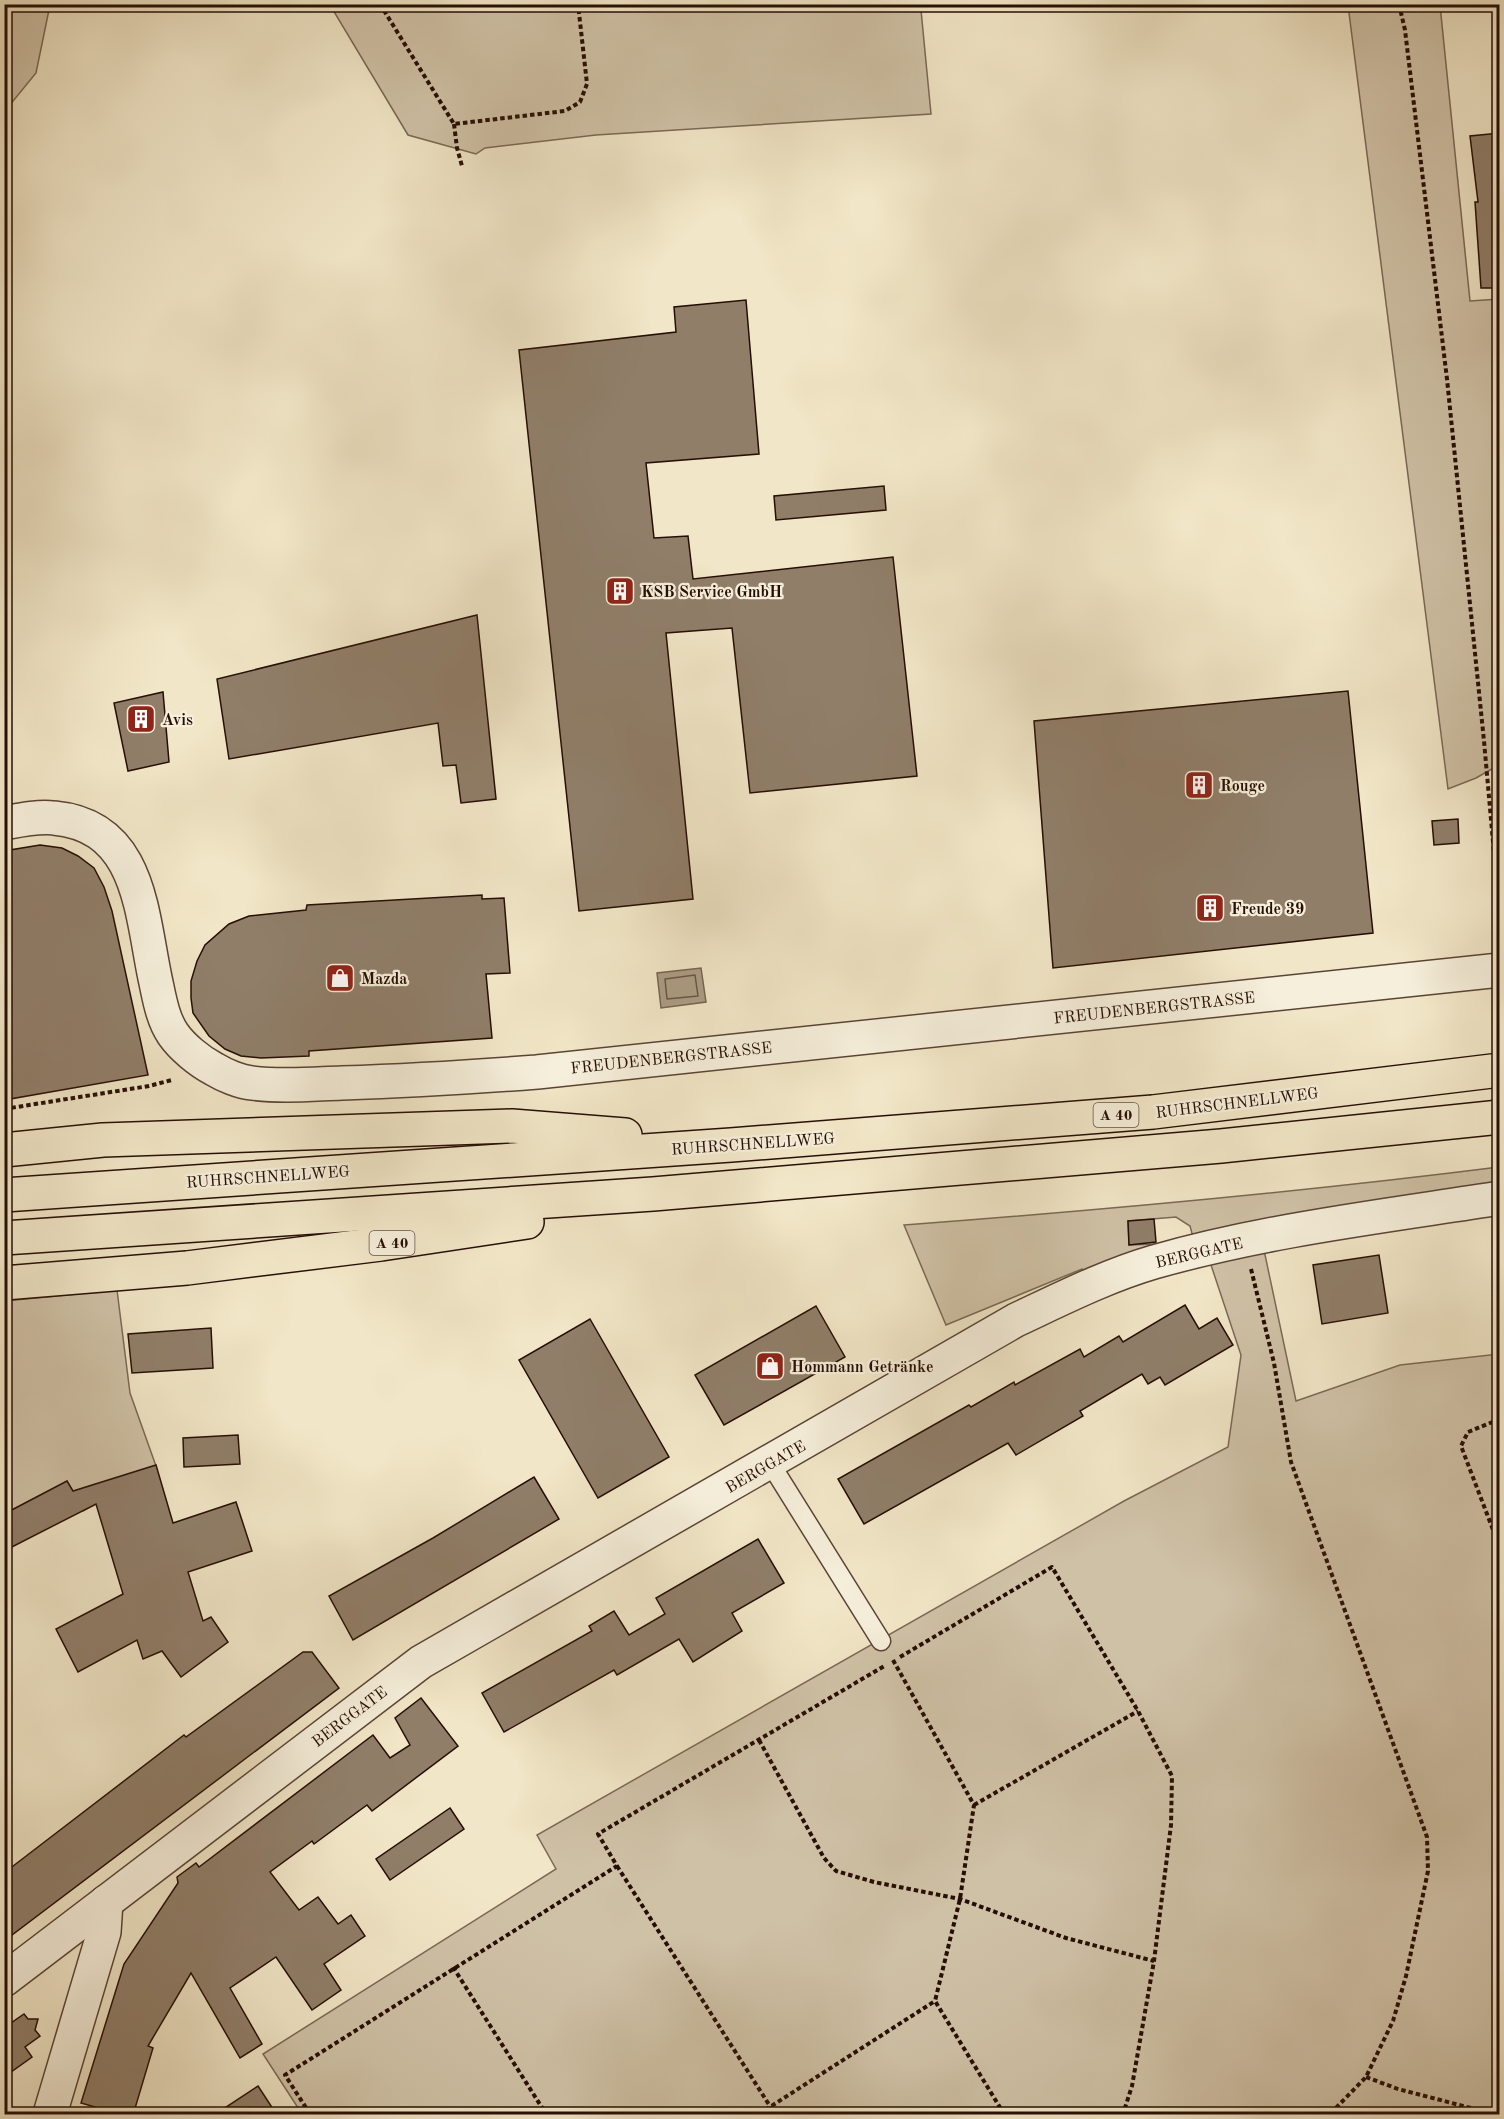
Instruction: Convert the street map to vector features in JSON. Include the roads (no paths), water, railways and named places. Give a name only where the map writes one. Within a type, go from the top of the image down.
[{"type":"highway","name":"RUHRSCHNELLWEG","points":[[4,1195],[1153,1112],[1500,1070]]},
{"type":"highway","name":"A 40","points":[[4,1239],[778,1184],[1232,1144],[1500,1117]]},
{"type":"highway","points":[[4,1150],[103,1140],[513,1126],[731,1144]]},
{"type":"highway","name":"A 40","points":[[4,1283],[187,1268],[370,1246],[778,1184]]},
{"type":"street","name":"FREUDENBERGSTRASSE","points":[[4,823],[54,818],[90,827],[111,841],[125,858],[135,884],[162,1010],[172,1033],[192,1053],[213,1069],[250,1083],[281,1085],[410,1081],[537,1072],[1500,970]]},
{"type":"street","name":"BERGGATE","points":[[4,1980],[421,1662],[1016,1320],[1073,1293],[1154,1262],[1244,1241],[1500,1198]]},
{"type":"street","points":[[50,2115],[104,1932],[106,1902]]},
{"type":"lane","points":[[770,1463],[881,1641]]},
{"type":"water","points":[[701,968],[706,1002],[661,1008],[657,973]]},
{"type":"place","name":"KSB Service GmbH","points":[[620,591]]},
{"type":"place","name":"Avis","points":[[141,719]]},
{"type":"place","name":"Rouge","points":[[1199,785]]},
{"type":"place","name":"Freude 39","points":[[1210,908]]},
{"type":"place","name":"Mazda","points":[[340,978]]},
{"type":"place","name":"Hommann Getränke","points":[[770,1366]]}]
